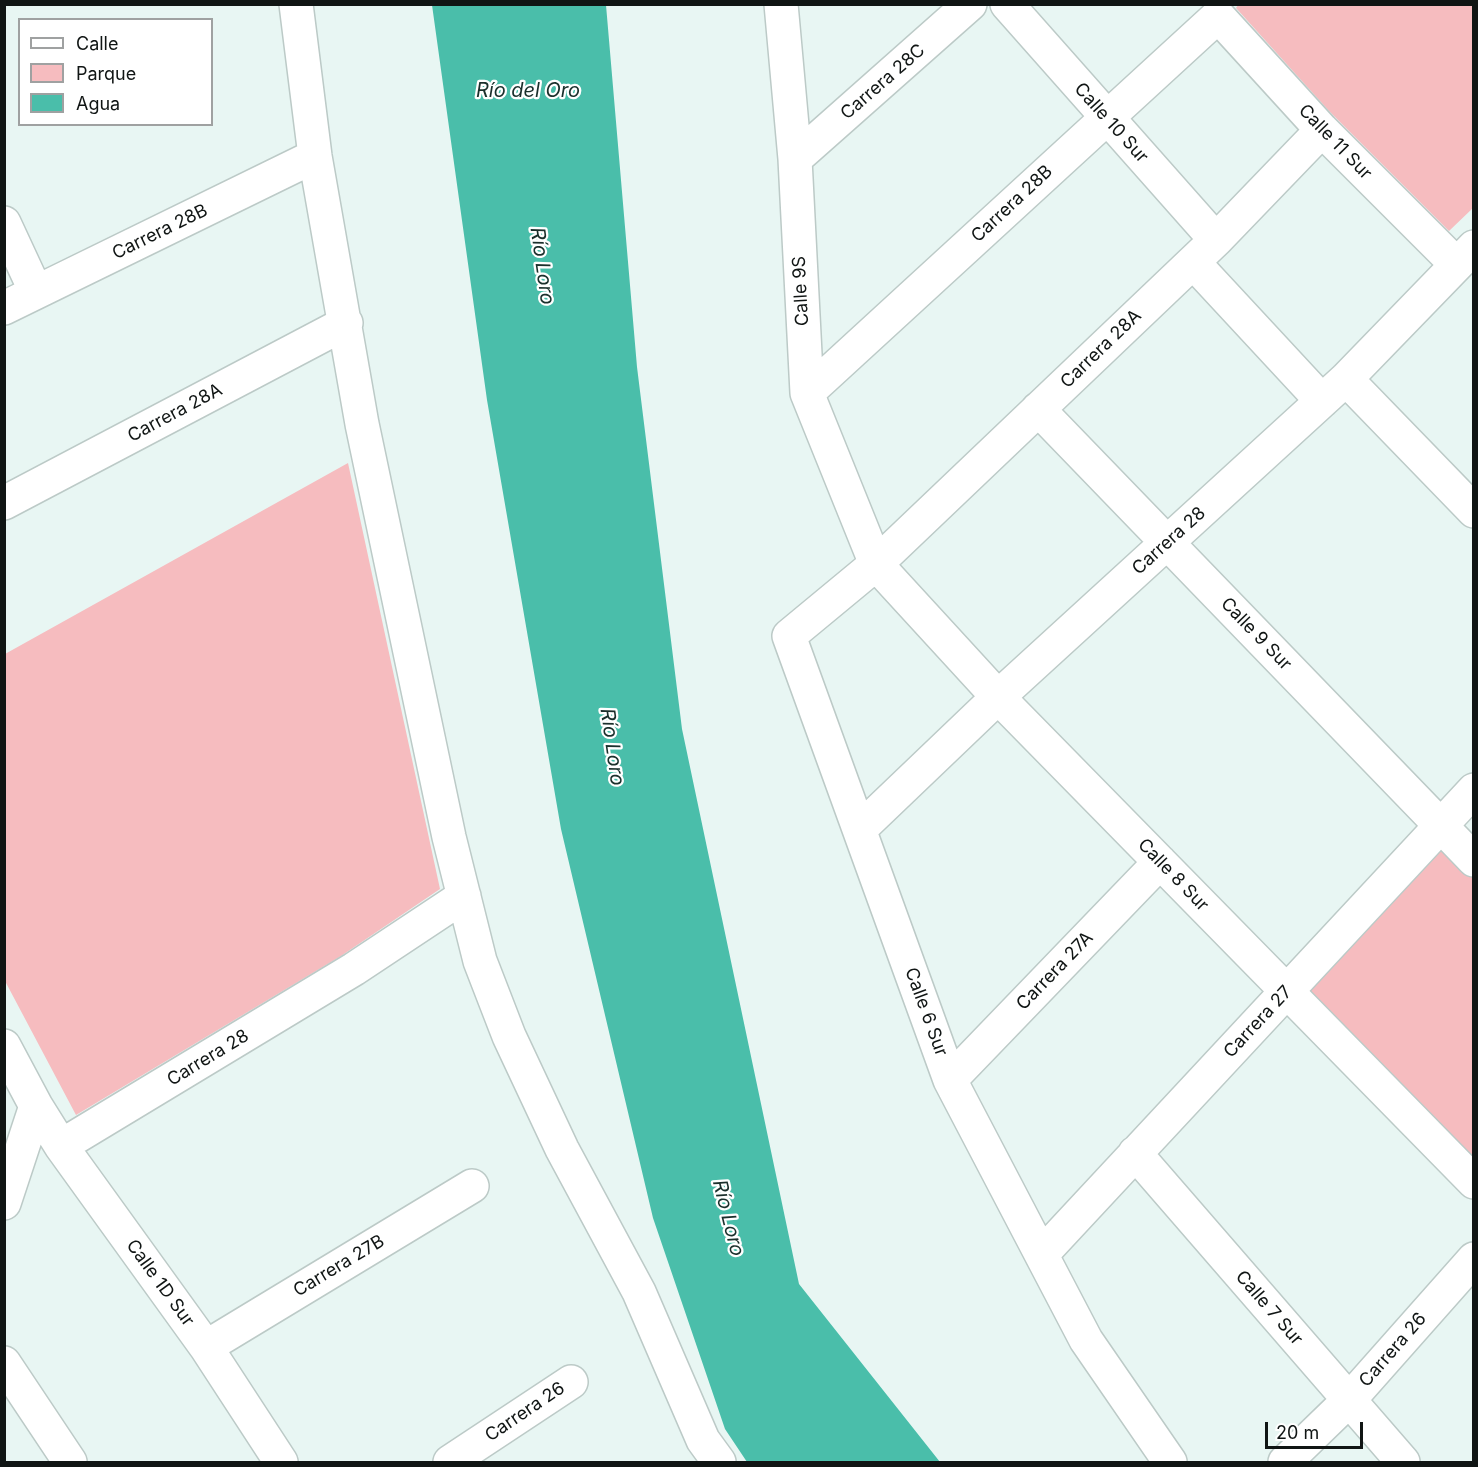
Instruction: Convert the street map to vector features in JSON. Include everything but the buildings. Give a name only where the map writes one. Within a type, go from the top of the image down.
[{"type":"street","points":[[296,4],[315,156],[362,424],[464,896],[480,960],[509,1036],[562,1149],[639,1292],[703,1440],[719,1462]]},
{"type":"street","name":"Calle 9S","points":[[781,4],[795,159],[807,393],[876,564]]},
{"type":"street","name":"Carrera 28C","points":[[795,159],[970,4]]},
{"type":"street","name":"Calle 10 Sur","points":[[1007,4],[1216,240]]},
{"type":"street","name":"Carrera 28B","points":[[807,393],[1218,16]]},
{"type":"street","name":"Calle 11 Sur","points":[[1218,16],[1322,130],[1465,255]]},
{"type":"street","name":"Carrera 28A","points":[[876,564],[1216,240],[1322,130]]},
{"type":"street","name":"Carrera 28B","points":[[4,308],[315,156]]},
{"type":"street","points":[[4,223],[36,292]]},
{"type":"street","name":"Carrera 28","points":[[860,829],[998,697],[1334,390],[1465,255]]},
{"type":"street","points":[[1193,262],[1334,390],[1473,510]]},
{"type":"street","name":"Carrera 28A","points":[[4,503],[346,323]]},
{"type":"street","name":"Calle 9 Sur","points":[[1038,409],[1473,860]]},
{"type":"street","name":"Calle 8 Sur","points":[[876,564],[998,697],[1473,1182]]},
{"type":"street","name":"Calle 6 Sur","points":[[876,564],[789,636],[950,1080],[1086,1341],[1170,1462]]},
{"type":"street","name":"Carrera 27","points":[[1042,1254],[1473,790]]},
{"type":"street","name":"Carrera 27A","points":[[950,1080],[1160,862]]},
{"type":"street","name":"Carrera 28","points":[[62,1146],[354,969],[464,896]]},
{"type":"street","name":"Calle 1D Sur","points":[[4,1046],[36,1106],[62,1146],[206,1347],[280,1462]]},
{"type":"street","points":[[4,1203],[36,1106]]},
{"type":"street","name":"Calle 7 Sur","points":[[1135,1153],[1403,1462]]},
{"type":"street","name":"Carrera 27B","points":[[206,1347],[472,1186]]},
{"type":"street","name":"Carrera 26","points":[[1285,1462],[1349,1400],[1473,1259]]},
{"type":"street","points":[[4,1363],[70,1462]]},
{"type":"street","name":"Carrera 26","points":[[450,1462],[571,1382]]},
{"type":"green space","points":[[1238,5],[1473,5],[1473,208],[1449,231],[1329,111],[1236,8]]},
{"type":"green space","points":[[348,463],[440,889],[341,956],[76,1115],[5,981],[5,654]]},
{"type":"green space","points":[[1439,825],[1473,860],[1473,1182],[1287,991]]},
{"type":"water","name":"Río del Oro","points":[[432,5],[606,5],[637,367],[682,729],[799,1284],[940,1462],[747,1462],[725,1429],[653,1218],[561,829],[487,400]]},
{"type":"water label","name":"Río Loro","points":[[542,266]]},
{"type":"water label","name":"Río Loro","points":[[612,747]]},
{"type":"water label","name":"Río Loro","points":[[728,1218]]}]
